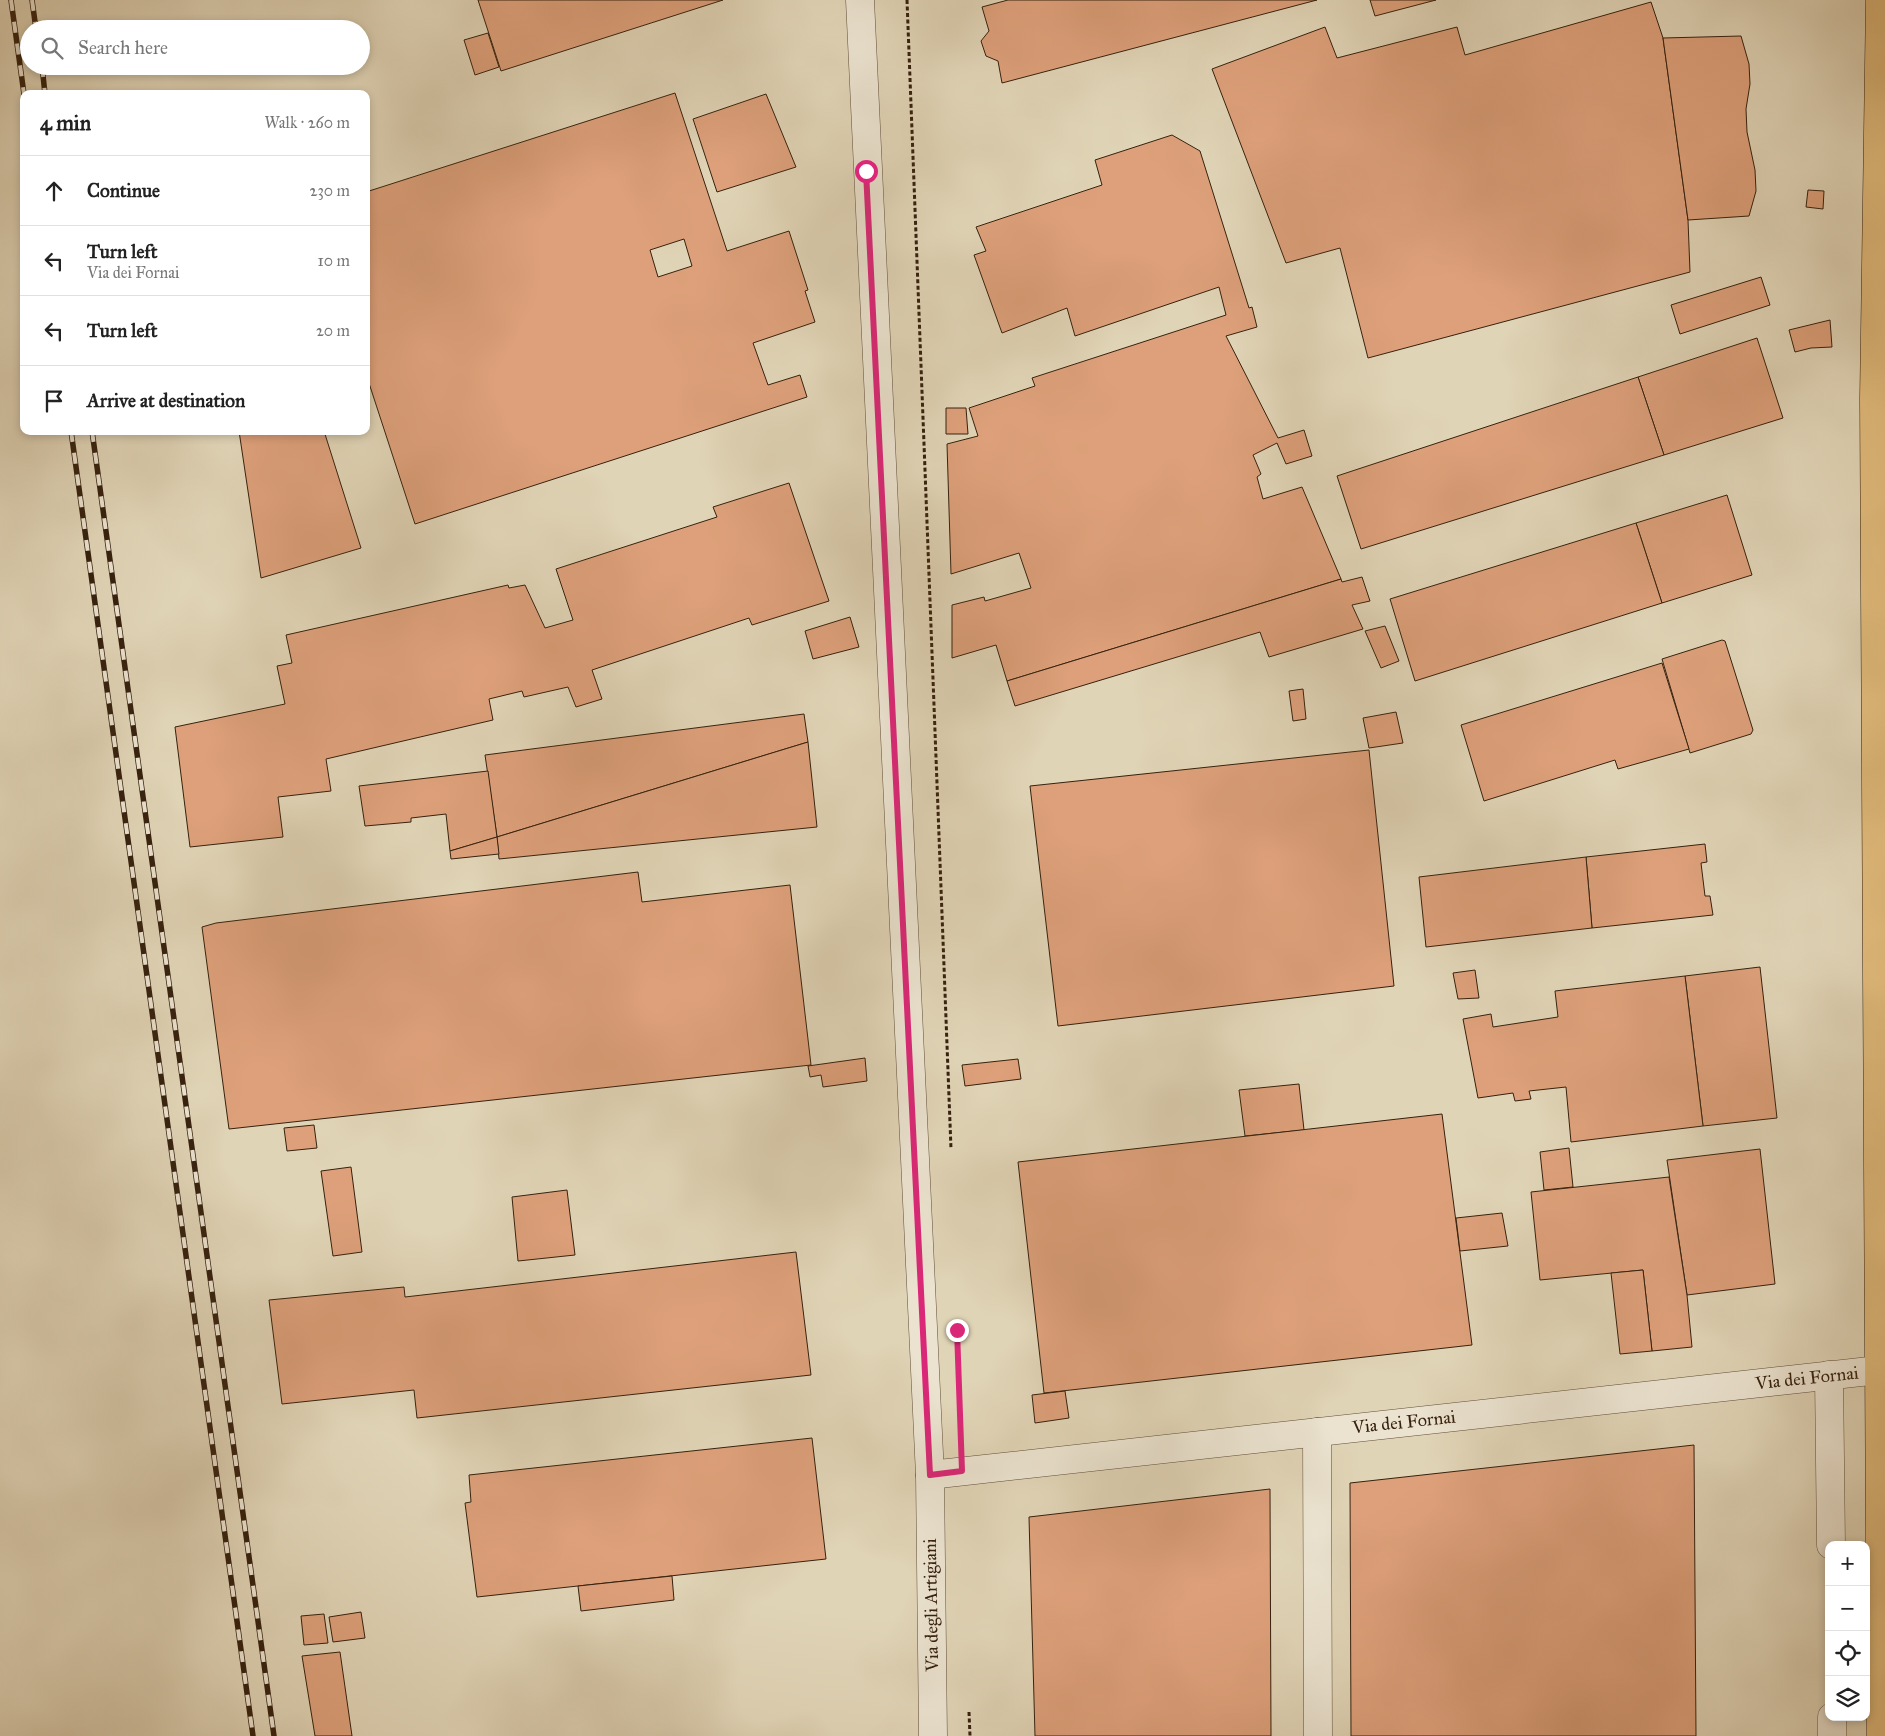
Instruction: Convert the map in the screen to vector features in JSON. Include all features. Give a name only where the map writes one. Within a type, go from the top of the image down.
[{"type":"main road","points":[[1880,0],[1881,233],[1874,399],[1879,1370],[1882,1416],[1883,1699],[1881,1736]]},
{"type":"street","name":"Via degli Artigiani","points":[[860,0],[930,1475],[933,1736]]},
{"type":"street","name":"Via dei Fornai","points":[[930,1475],[1879,1370]]},
{"type":"street","points":[[1829,1375],[1831,1541]]},
{"type":"street","points":[[1317,1432],[1318,1736]]},
{"type":"street","points":[[1832,1721],[1832,1736]]},
{"type":"path","points":[[907,0],[951,1151]]},
{"type":"path","points":[[969,1707],[970,1736]]},
{"type":"building","points":[[478,0],[723,0],[501,71]]},
{"type":"building","points":[[1008,0],[1317,0],[1002,83],[998,61],[986,56],[981,41],[989,31],[982,7]]},
{"type":"building","points":[[1370,0],[1436,0],[1375,16]]},
{"type":"building","points":[[1651,2],[1663,38],[1688,220],[1690,272],[1368,358],[1340,248],[1286,263],[1212,69],[1325,27],[1337,58],[1457,27],[1465,55]]},
{"type":"building","points":[[488,33],[499,67],[475,75],[464,40]]},
{"type":"building","points":[[1741,36],[1749,64],[1750,84],[1746,109],[1747,132],[1755,170],[1756,191],[1749,216],[1688,220],[1663,38]]},
{"type":"building","points":[[675,93],[727,251],[789,231],[808,290],[805,291],[815,322],[753,343],[768,385],[800,375],[807,397],[415,524],[370,386],[370,191]],"holes":[[[684,239],[692,266],[658,277],[650,250]]]},
{"type":"building","points":[[766,94],[796,167],[717,192],[693,119]]},
{"type":"building","points":[[1172,135],[1200,151],[1249,308],[1252,307],[1257,327],[1226,336],[1278,438],[1304,430],[1312,456],[1286,464],[1277,443],[1253,455],[1261,474],[1257,477],[1263,499],[1302,487],[1341,579],[1007,681],[996,645],[952,658],[952,605],[984,597],[985,601],[1031,588],[1019,553],[951,574],[947,444],[978,436],[969,408],[1035,386],[1032,378],[1226,315],[1219,287],[1075,336],[1067,308],[1002,333],[974,255],[986,251],[976,227],[1102,185],[1095,160]]},
{"type":"building","points":[[1808,190],[1824,191],[1823,209],[1806,207]]},
{"type":"building","points":[[1761,277],[1770,305],[1680,334],[1671,305]]},
{"type":"building","points":[[1830,320],[1832,347],[1811,348],[1795,352],[1789,330]]},
{"type":"building","points":[[1757,338],[1783,418],[1664,455],[1638,377]]},
{"type":"building","points":[[1638,377],[1664,455],[1361,549],[1337,476]]},
{"type":"building","points":[[946,408],[966,408],[968,434],[946,434]]},
{"type":"building","points":[[240,435],[325,435],[361,548],[261,578]]},
{"type":"building","points":[[789,483],[829,601],[752,625],[749,618],[592,670],[602,699],[576,707],[568,687],[524,697],[522,691],[489,699],[493,720],[326,759],[331,791],[278,797],[283,837],[190,847],[175,727],[285,704],[277,666],[292,663],[286,635],[508,585],[509,588],[525,585],[545,628],[573,620],[556,569],[717,517],[713,507]]},
{"type":"building","points":[[1727,495],[1752,575],[1662,603],[1636,523]]},
{"type":"building","points":[[1636,523],[1662,603],[1415,681],[1390,599]]},
{"type":"building","points":[[1362,577],[1370,601],[1352,605],[1363,629],[1269,657],[1260,632],[1015,706],[1007,681],[1341,579],[1342,582]]},
{"type":"building","points":[[850,617],[859,647],[813,659],[805,631]]},
{"type":"building","points":[[1385,626],[1399,661],[1381,668],[1365,631]]},
{"type":"building","points":[[1722,640],[1725,641],[1753,730],[1751,734],[1690,753],[1662,659]]},
{"type":"building","points":[[1662,663],[1689,749],[1618,769],[1615,760],[1484,801],[1461,725]]},
{"type":"building","points":[[1303,689],[1306,719],[1293,721],[1289,691]]},
{"type":"building","points":[[1396,712],[1403,743],[1369,748],[1363,718]]},
{"type":"building","points":[[804,714],[808,742],[497,837],[485,755]]},
{"type":"building","points":[[808,742],[817,827],[499,859],[497,837]]},
{"type":"building","points":[[1369,750],[1394,986],[1058,1026],[1030,786]]},
{"type":"building","points":[[488,771],[497,837],[450,851],[446,814],[411,818],[411,822],[365,826],[359,786]]},
{"type":"building","points":[[497,837],[499,854],[451,859],[450,851]]},
{"type":"building","points":[[1705,844],[1707,862],[1701,863],[1705,896],[1710,896],[1713,915],[1592,928],[1586,857]]},
{"type":"building","points":[[1586,857],[1592,928],[1426,947],[1419,877]]},
{"type":"building","points":[[638,872],[642,902],[790,885],[811,1065],[229,1129],[202,927],[216,923]]},
{"type":"building","points":[[1760,967],[1777,1118],[1703,1126],[1685,976]]},
{"type":"building","points":[[1475,970],[1479,998],[1458,999],[1453,973]]},
{"type":"building","points":[[1685,976],[1703,1126],[1571,1142],[1566,1087],[1529,1091],[1531,1099],[1515,1101],[1513,1093],[1478,1098],[1463,1019],[1491,1014],[1493,1027],[1558,1017],[1555,991]]},
{"type":"building","points":[[865,1058],[867,1081],[823,1087],[821,1075],[810,1077],[808,1066]]},
{"type":"building","points":[[1018,1059],[1021,1079],[965,1086],[962,1065]]},
{"type":"building","points":[[1299,1084],[1304,1130],[1245,1136],[1239,1090]]},
{"type":"building","points":[[1442,1114],[1472,1345],[1044,1393],[1018,1162]]},
{"type":"building","points":[[314,1125],[317,1148],[287,1151],[284,1128]]},
{"type":"building","points":[[1569,1148],[1573,1187],[1544,1190],[1540,1152]]},
{"type":"building","points":[[1760,1149],[1775,1284],[1687,1295],[1667,1160]]},
{"type":"building","points":[[351,1167],[362,1252],[333,1256],[321,1171]]},
{"type":"building","points":[[1669,1177],[1687,1295],[1692,1347],[1652,1351],[1643,1270],[1540,1280],[1531,1192]]},
{"type":"building","points":[[567,1190],[575,1255],[518,1261],[512,1197]]},
{"type":"building","points":[[1502,1213],[1508,1246],[1460,1251],[1456,1218]]},
{"type":"building","points":[[796,1252],[811,1375],[417,1418],[414,1390],[282,1404],[269,1300],[404,1287],[405,1297]]},
{"type":"building","points":[[1643,1270],[1652,1351],[1620,1354],[1611,1273]]},
{"type":"building","points":[[1065,1391],[1069,1418],[1035,1423],[1032,1395]]},
{"type":"building","points":[[812,1438],[826,1559],[477,1597],[465,1503],[471,1502],[469,1475]]},
{"type":"building","points":[[1694,1445],[1696,1736],[1351,1736],[1350,1483]]},
{"type":"building","points":[[1270,1489],[1271,1736],[1035,1736],[1029,1517]]},
{"type":"building","points":[[672,1576],[674,1600],[581,1611],[578,1586]]},
{"type":"building","points":[[361,1612],[365,1638],[333,1642],[329,1617]]},
{"type":"building","points":[[324,1614],[328,1643],[304,1645],[301,1616]]},
{"type":"building","points":[[340,1652],[352,1736],[315,1736],[302,1656]]},
{"type":"railway","points":[[11,0],[20,65]]},
{"type":"railway","points":[[32,0],[35,20]]},
{"type":"railway","points":[[21,75],[23,90]]},
{"type":"railway","points":[[43,75],[45,90]]},
{"type":"railway","points":[[72,435],[253,1736]]},
{"type":"railway","points":[[93,435],[274,1736]]},
{"type":"route","points":[[866,171],[930,1475],[962,1471],[957,1330]]}]
